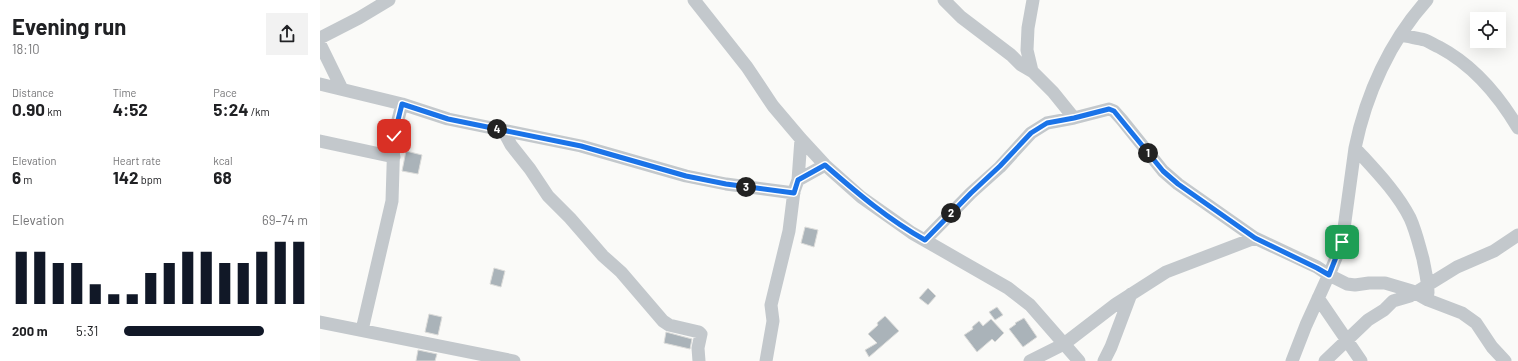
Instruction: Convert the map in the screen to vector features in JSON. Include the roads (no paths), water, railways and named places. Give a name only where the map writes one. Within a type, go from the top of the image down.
[{"type":"street","points":[[320,38],[360,18],[389,0]]},
{"type":"street","points":[[694,0],[747,67],[774,106],[825,165],[861,197],[912,232],[1008,288],[1030,305],[1080,361]]},
{"type":"street","points":[[944,0],[961,17],[1012,55],[1021,65],[1032,71],[1053,92],[1074,118]]},
{"type":"street","points":[[1032,71],[1027,50],[1028,28],[1033,0]]},
{"type":"street","points":[[1292,361],[1342,242],[1355,148],[1363,116],[1378,77],[1401,35],[1427,0]]},
{"type":"street","points":[[1401,35],[1426,41],[1449,53],[1465,64],[1487,85],[1503,104],[1518,128]]},
{"type":"street","points":[[320,44],[342,89]]},
{"type":"street","points":[[320,84],[402,104],[448,119],[581,146],[686,176],[726,184],[794,193]]},
{"type":"street","points":[[362,330],[392,201],[394,136],[402,104]]},
{"type":"street","points":[[925,240],[1000,166],[1031,133],[1047,123],[1109,109],[1114,111],[1163,171],[1178,184],[1255,238],[1347,284],[1385,283],[1416,293],[1428,300],[1462,313],[1476,323],[1492,346],[1505,361]]},
{"type":"street","points":[[503,130],[511,145],[530,169],[548,196],[570,218],[603,256],[621,272],[663,321],[669,325],[699,332],[701,334],[698,348],[699,361]]},
{"type":"street","points":[[766,361],[773,321],[771,305],[789,231],[794,193],[798,180],[801,138]]},
{"type":"street","points":[[320,141],[394,157]]},
{"type":"street","points":[[1355,148],[1394,194],[1409,217],[1417,237],[1428,286],[1428,300]]},
{"type":"street","points":[[798,180],[825,165]]},
{"type":"street","points":[[1325,361],[1368,320],[1384,310],[1393,301],[1416,293],[1457,267],[1494,251],[1518,236]]},
{"type":"street","points":[[1030,361],[1064,344],[1131,294],[1166,272],[1255,238]]},
{"type":"street","points":[[1104,361],[1111,347],[1131,294]]},
{"type":"street","points":[[1318,298],[1361,361]]},
{"type":"street","points":[[320,322],[514,361]]}]
